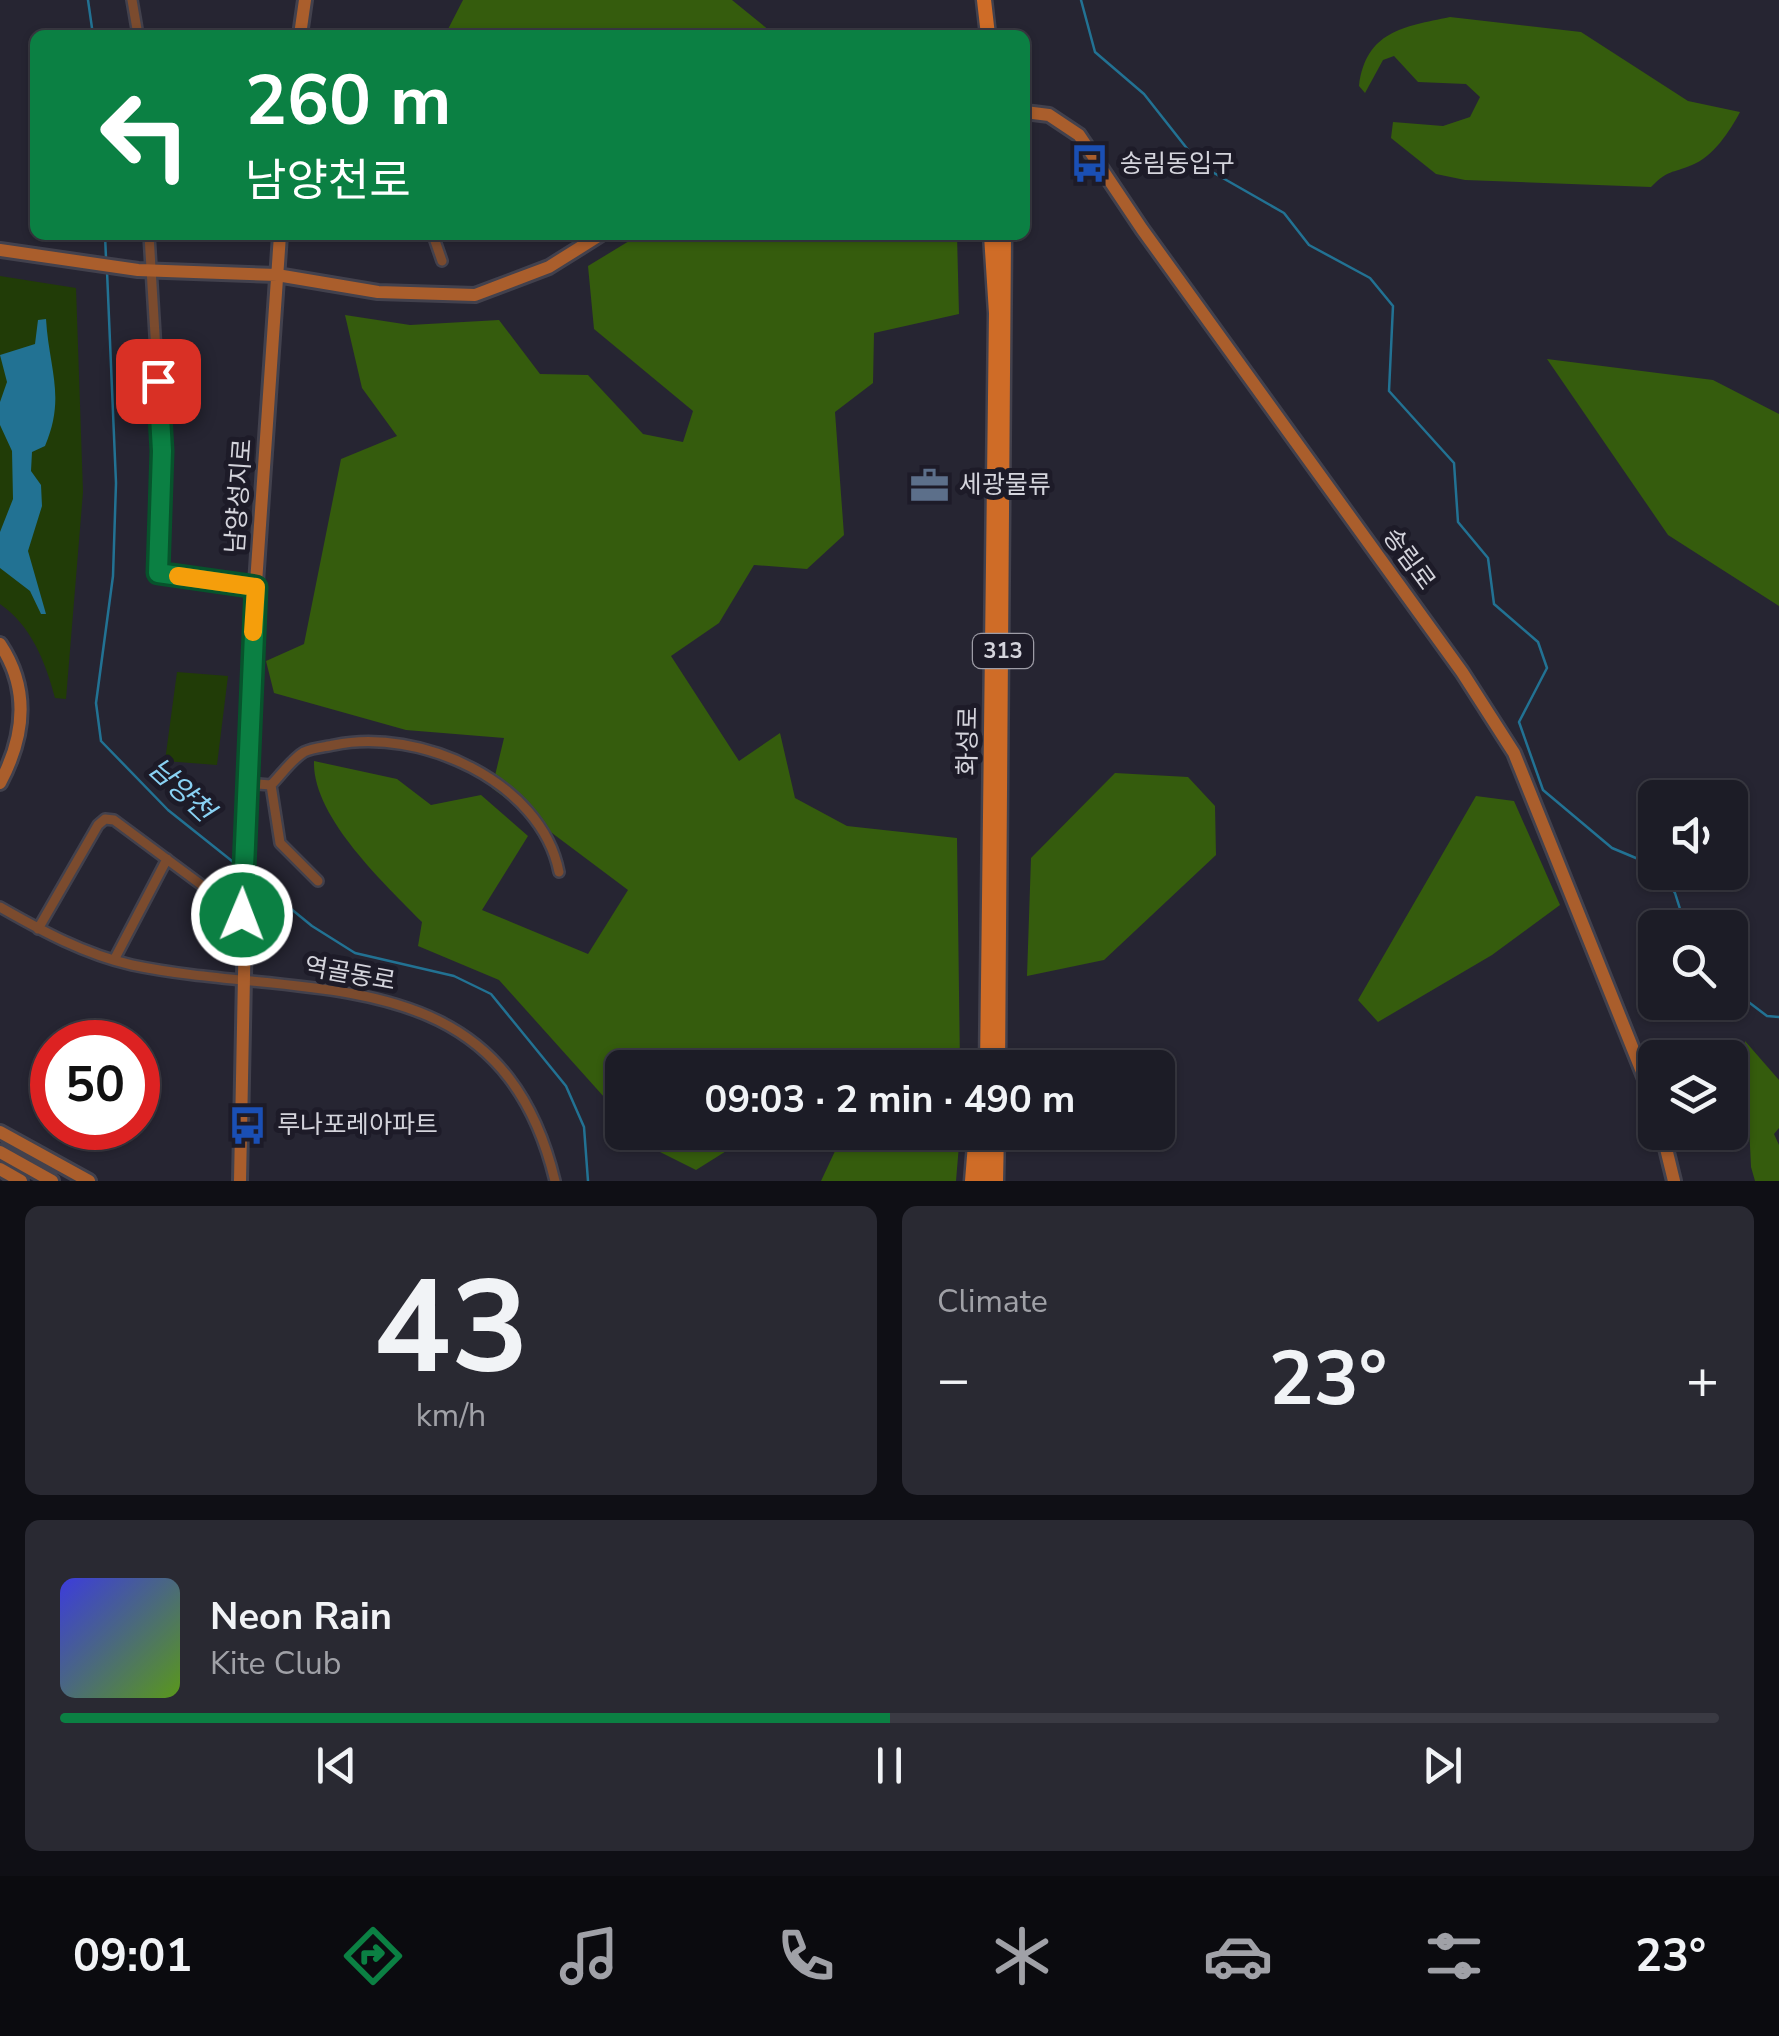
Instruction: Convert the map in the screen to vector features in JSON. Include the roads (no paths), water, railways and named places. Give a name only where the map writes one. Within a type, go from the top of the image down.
[{"type":"main road","points":[[301,30],[304,0]]},
{"type":"main road","points":[[984,0],[987,30]]},
{"type":"main road","name":"송림로","points":[[1030,113],[1049,116],[1080,135],[1142,230],[1294,434],[1483,705],[1514,754],[1638,1062]]},
{"type":"main road","name":"남양성지로","points":[[238,1176],[244,823],[280,240]]},
{"type":"main road","points":[[0,250],[144,270],[276,275],[378,292],[474,295],[549,268],[592,240]]},
{"type":"main road","name":"화성로","points":[[984,1050],[996,312],[991,240]]},
{"type":"main road","name":"화성로","points":[[998,1050],[1004,240]]},
{"type":"main road","points":[[0,644],[12,662],[23,699],[20,736],[0,783]]},
{"type":"main road","points":[[0,1132],[89,1181]]},
{"type":"main road","points":[[972,1181],[975,1150]]},
{"type":"main road","points":[[986,1150],[986,1181]]},
{"type":"main road","points":[[996,1150],[996,1181]]},
{"type":"main road","points":[[1666,1150],[1674,1181]]},
{"type":"main road","points":[[0,1152],[52,1181]]},
{"type":"main road","points":[[0,1169],[21,1181]]},
{"type":"street","points":[[132,0],[137,30]]},
{"type":"street","points":[[148,240],[144,270],[162,451],[158,573],[256,587]]},
{"type":"street","points":[[435,240],[442,262]]},
{"type":"street","points":[[246,783],[271,785],[305,752],[361,740],[401,742],[470,768],[520,801],[554,848],[559,872]]},
{"type":"street","points":[[271,785],[280,843],[318,881]]},
{"type":"street","points":[[38,929],[98,825],[106,819],[114,820],[242,915]]},
{"type":"street","points":[[114,960],[167,859]]},
{"type":"street","name":"역골동로","points":[[0,907],[38,929],[114,960],[364,992],[404,1004],[453,1030],[488,1058],[518,1093],[542,1140],[555,1181]]},
{"type":"water","points":[[46,319],[54,413],[45,446],[32,452],[31,471],[41,485],[42,506],[28,551],[46,614],[41,614],[30,591],[0,568],[0,532],[13,499],[12,451],[0,425],[0,402],[7,382],[0,355],[35,344],[38,320]]},
{"type":"waterway","name":"남양천","points":[[88,0],[92,30]]},
{"type":"waterway","points":[[1081,0],[1095,52],[1144,94],[1200,165],[1284,213],[1309,245],[1370,278],[1393,306],[1389,391],[1454,463],[1458,522],[1488,558],[1494,604],[1538,642],[1547,668],[1519,722],[1543,790],[1612,848],[1638,859]]},
{"type":"waterway","name":"남양천","points":[[105,240],[106,258]]},
{"type":"waterway","name":"남양천","points":[[107,271],[116,483],[113,576],[96,703],[101,741],[168,810],[242,869]]},
{"type":"waterway","name":"남양천","points":[[252,877],[312,926],[355,953],[454,976],[491,994],[566,1086],[584,1127],[588,1181]]},
{"type":"waterway","points":[[1673,890],[1680,910]]},
{"type":"waterway","points":[[1748,1002],[1767,1016],[1779,1017]]},
{"type":"place","name":"송림동입구","points":[[1090,164]]},
{"type":"place","name":"세광물류","points":[[929,485]]},
{"type":"place","name":"루나포레아파트","points":[[247,1125]]}]
